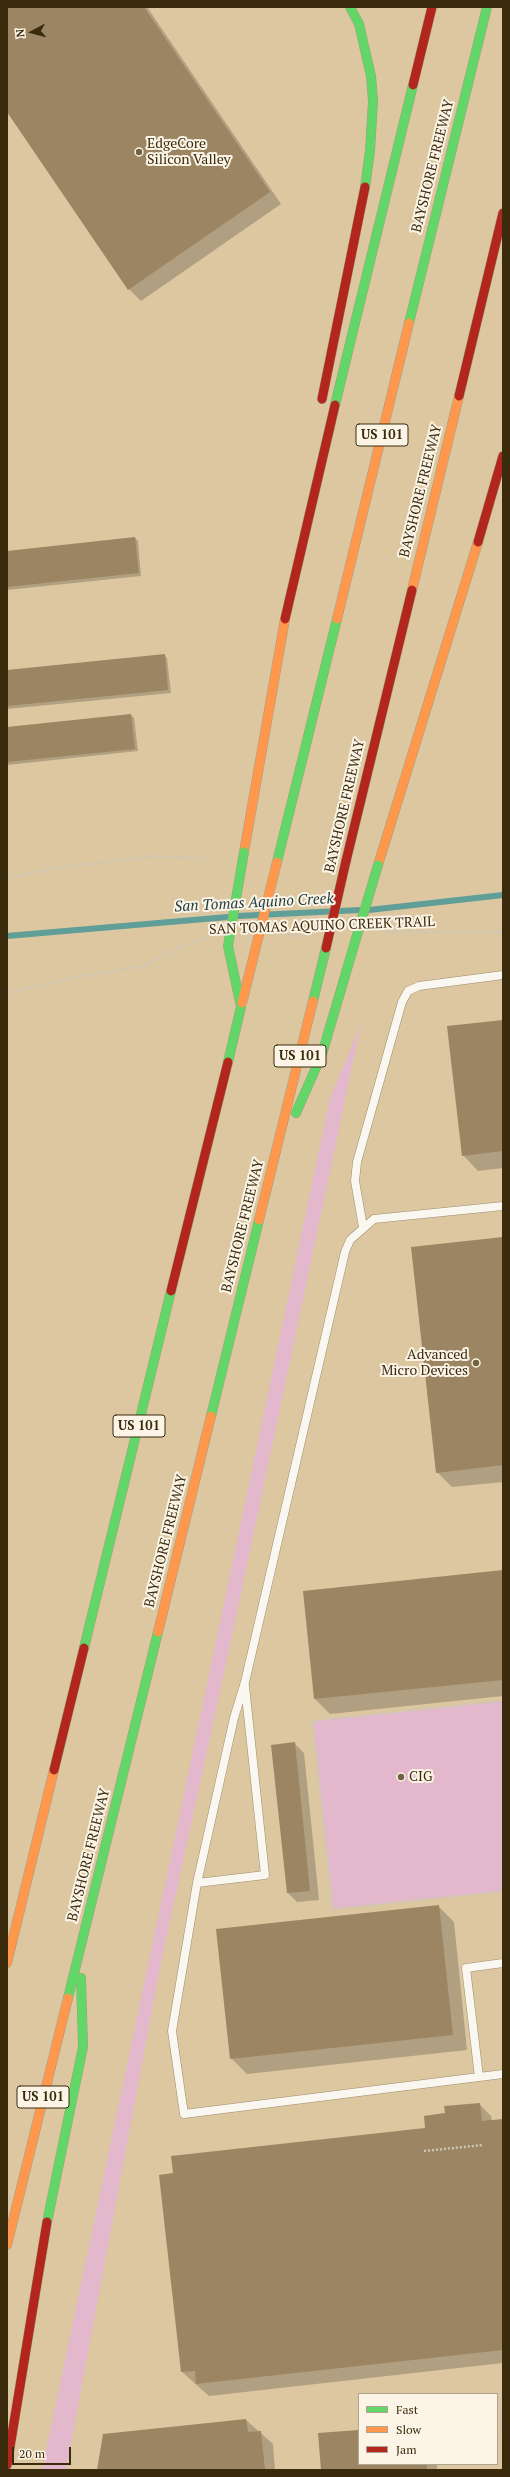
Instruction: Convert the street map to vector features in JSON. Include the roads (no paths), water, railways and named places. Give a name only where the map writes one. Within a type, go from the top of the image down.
[{"type":"highway","points":[[320,411],[362,206],[370,151],[373,101],[371,76],[359,24],[350,7]]},
{"type":"highway","points":[[241,1007],[228,946],[288,601],[432,7]]},
{"type":"highway","name":"BAYSHORE FREEWAY","points":[[7,1963],[487,7]]},
{"type":"highway","name":"BAYSHORE FREEWAY","points":[[7,2245],[326,948],[503,213]]},
{"type":"highway","points":[[273,1163],[322,1054],[378,865],[439,672],[503,456]]},
{"type":"highway","points":[[288,601],[292,549],[295,534]]},
{"type":"highway","points":[[7,1930],[21,1906]]},
{"type":"highway","points":[[7,2465],[46,2228],[83,2047],[80,1949]]},
{"type":"lane","points":[[363,1226],[355,1181],[357,1162],[402,1002],[408,991],[419,986],[503,975]]},
{"type":"lane","points":[[503,1206],[374,1219],[363,1226],[350,1240],[345,1252],[245,1682],[234,1718],[197,1883],[172,2031],[184,2114],[503,2074]]},
{"type":"lane","points":[[197,1883],[265,1875],[245,1682]]},
{"type":"lane","points":[[479,2077],[466,1968],[503,1963]]},
{"type":"waterway","name":"San Tomas Aquino Creek","points":[[369,910],[503,895]]},
{"type":"waterway","name":"San Tomas Aquino Creek","points":[[238,916],[360,910]]},
{"type":"waterway","name":"San Tomas Aquino Creek","points":[[7,936],[228,917]]},
{"type":"place","name":"EdgeCore Silicon Valley","points":[[139,152]]},
{"type":"place","name":"Advanced Micro Devices","points":[[476,1363]]},
{"type":"place","name":"CIG","points":[[401,1777]]}]
